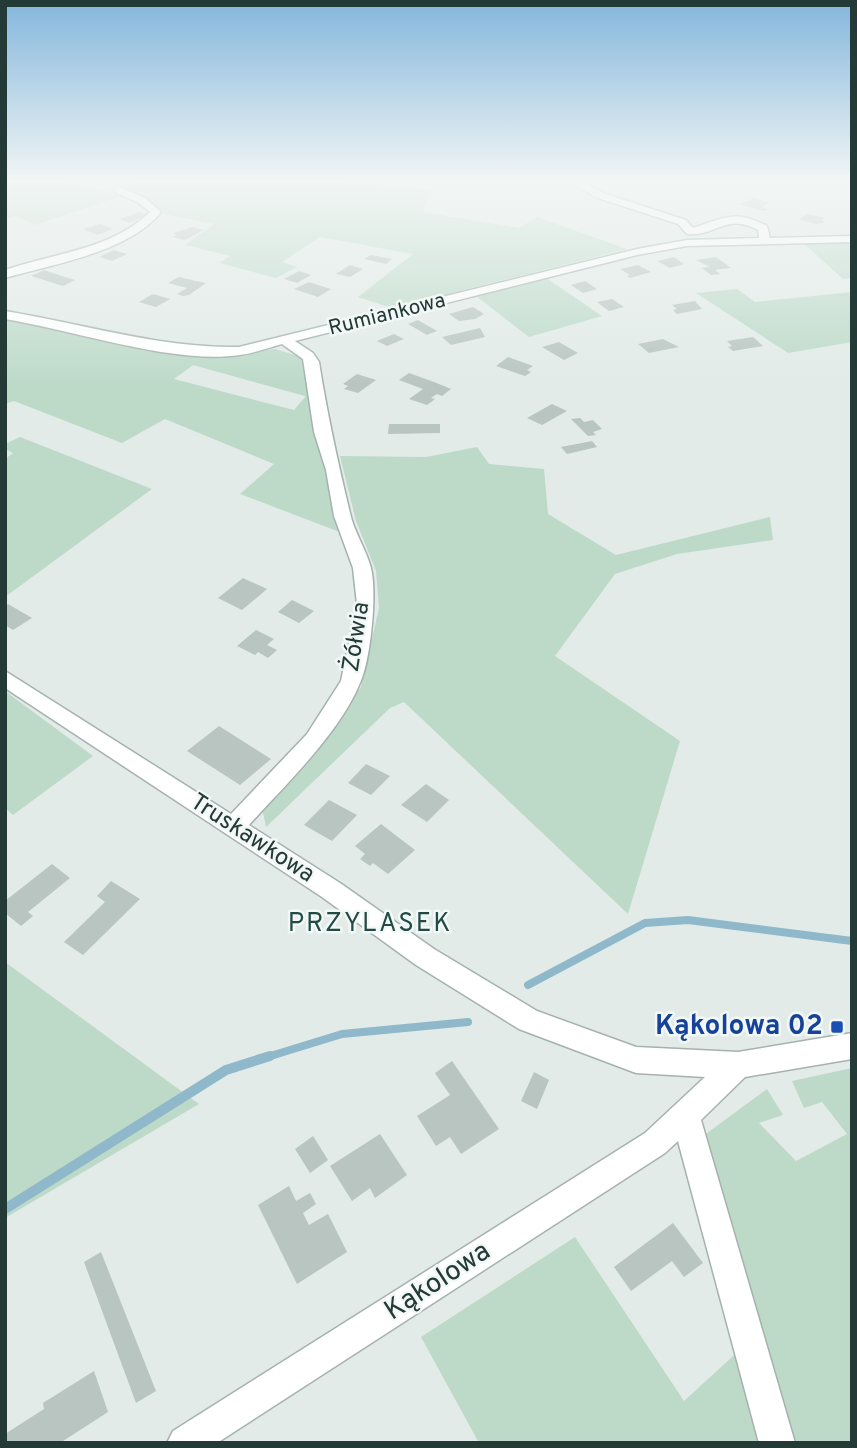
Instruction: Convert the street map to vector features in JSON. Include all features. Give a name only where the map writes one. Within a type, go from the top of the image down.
[{"type":"street","points":[[5,274],[87,250]]},
{"type":"street","name":"Rumiankowa","points":[[5,314],[195,350],[239,351],[638,250]]},
{"type":"street","name":"Żółwia","points":[[233,827],[315,739],[351,682],[366,604],[362,568],[342,516],[334,470],[322,432],[312,362],[308,356],[286,341]]},
{"type":"street","name":"Truskawkowa","points":[[5,678],[331,890],[425,957],[528,1020],[636,1060],[738,1065]]},
{"type":"street","points":[[738,1065],[852,1046]]},
{"type":"street","name":"Kąkolowa","points":[[186,1443],[655,1143],[738,1065]]},
{"type":"street","points":[[685,1115],[777,1443]]},
{"type":"green space","points":[[204,250],[301,250],[282,262],[297,267],[276,278],[219,263],[230,256]]},
{"type":"green space","points":[[389,250],[625,250],[392,308],[358,297],[413,254]]},
{"type":"green space","points":[[810,250],[852,250],[852,278],[843,279]]},
{"type":"green space","points":[[545,277],[602,316],[529,337],[476,296]]},
{"type":"green space","points":[[737,289],[755,302],[852,292],[852,342],[788,353],[696,293]]},
{"type":"green space","points":[[5,319],[50,325],[153,349],[204,357],[275,349],[305,358],[345,534],[240,494],[274,464],[165,419],[122,443],[14,401],[5,404]],"holes":[[[193,365],[305,396],[294,410],[174,379]]]},
{"type":"green space","points":[[20,437],[152,489],[5,597],[5,459],[13,453],[5,449],[5,444]]},
{"type":"green space","points":[[477,447],[489,464],[544,469],[548,514],[616,555],[770,517],[773,540],[677,554],[615,574],[555,656],[680,741],[628,914],[404,702],[390,708],[266,827],[263,812],[307,764],[361,687],[379,608],[376,571],[356,521],[340,456],[426,457]]},
{"type":"green space","points":[[5,691],[93,756],[13,815],[5,808]]},
{"type":"green space","points":[[5,962],[199,1104],[5,1218]]},
{"type":"green space","points":[[852,1068],[852,1443],[789,1443],[703,1136],[767,1089],[783,1115],[759,1123],[796,1161],[847,1134],[822,1102],[804,1108],[792,1081]]},
{"type":"green space","points":[[575,1237],[684,1401],[745,1345],[767,1443],[479,1443],[421,1337]]},
{"type":"building","points":[[114,250],[127,254],[112,261],[99,257]]},
{"type":"building","points":[[371,255],[392,259],[386,264],[364,259]]},
{"type":"building","points":[[674,257],[684,264],[670,268],[657,261]]},
{"type":"building","points":[[716,257],[731,268],[715,270],[720,274],[711,275],[702,268],[710,267],[696,260]]},
{"type":"building","points":[[350,265],[363,269],[350,277],[336,274]]},
{"type":"building","points":[[638,265],[651,272],[630,278],[627,276],[630,275],[620,269]]},
{"type":"building","points":[[44,270],[75,280],[63,286],[31,276]]},
{"type":"building","points":[[299,271],[311,275],[297,283],[284,279]]},
{"type":"building","points":[[179,277],[206,283],[183,296],[177,294],[187,288],[168,283]]},
{"type":"building","points":[[585,281],[597,289],[583,293],[571,285]]},
{"type":"building","points":[[309,282],[331,289],[318,297],[294,289]]},
{"type":"building","points":[[153,294],[170,299],[156,307],[139,302]]},
{"type":"building","points":[[612,299],[624,307],[609,311],[597,302]]},
{"type":"building","points":[[695,301],[702,309],[677,314],[673,310],[677,309],[672,305]]},
{"type":"building","points":[[473,307],[484,314],[475,319],[459,321],[449,314]]},
{"type":"building","points":[[418,320],[437,331],[427,335],[408,324]]},
{"type":"building","points":[[480,328],[485,337],[451,345],[442,337]]},
{"type":"building","points":[[394,334],[404,339],[387,346],[377,341]]},
{"type":"building","points":[[753,337],[763,346],[733,351],[728,347],[732,346],[727,341]]},
{"type":"building","points":[[663,339],[679,347],[649,353],[638,344]]},
{"type":"building","points":[[559,342],[578,353],[564,360],[542,347]]},
{"type":"building","points":[[508,357],[533,366],[527,370],[531,372],[525,376],[496,366]]},
{"type":"building","points":[[409,373],[451,389],[442,396],[437,394],[431,398],[435,399],[427,405],[409,399],[423,389],[399,380]]},
{"type":"building","points":[[357,374],[376,380],[358,393],[344,389],[348,386],[343,384]]},
{"type":"building","points":[[552,404],[567,411],[542,425],[527,418]]},
{"type":"building","points":[[580,418],[584,422],[593,420],[602,429],[593,432],[596,435],[588,436],[571,419]]},
{"type":"building","points":[[389,424],[440,424],[440,433],[388,434]]},
{"type":"building","points":[[592,441],[597,447],[567,454],[561,447]]},
{"type":"building","points":[[243,578],[267,589],[242,610],[218,598]]},
{"type":"building","points":[[292,600],[314,611],[299,623],[278,612]]},
{"type":"building","points":[[8,604],[32,618],[13,630],[5,625],[5,606]]},
{"type":"building","points":[[256,630],[274,639],[267,645],[277,650],[268,658],[237,646]]},
{"type":"building","points":[[219,726],[271,759],[240,785],[187,751]]},
{"type":"building","points":[[366,764],[390,776],[371,795],[348,783]]},
{"type":"building","points":[[426,784],[449,800],[427,822],[401,805]]},
{"type":"building","points":[[329,800],[357,815],[332,841],[304,825]]},
{"type":"building","points":[[381,824],[415,850],[388,874],[373,863],[370,866],[360,859],[365,854],[355,846]]},
{"type":"building","points":[[52,864],[70,878],[28,912],[33,916],[21,926],[5,913],[5,901]]},
{"type":"building","points":[[111,881],[140,899],[83,955],[64,942],[105,902],[97,896]]},
{"type":"building","points":[[452,1061],[499,1129],[461,1154],[450,1137],[436,1146],[417,1116],[450,1095],[435,1073]]},
{"type":"building","points":[[534,1072],[549,1080],[537,1109],[521,1101]]},
{"type":"building","points":[[380,1134],[407,1175],[375,1198],[370,1188],[352,1201],[330,1166]]},
{"type":"building","points":[[313,1136],[328,1160],[310,1173],[295,1149]]},
{"type":"building","points":[[289,1186],[296,1201],[310,1193],[316,1204],[303,1213],[309,1225],[328,1214],[347,1252],[297,1284],[258,1205]]},
{"type":"building","points":[[673,1223],[703,1263],[684,1277],[672,1261],[631,1291],[614,1267]]},
{"type":"building","points":[[101,1252],[156,1391],[136,1403],[84,1262]]},
{"type":"building","points":[[94,1371],[108,1412],[60,1443],[5,1443],[5,1434],[44,1409],[43,1403]]},
{"type":"waterway","points":[[528,985],[645,923],[688,920],[852,941]]},
{"type":"waterway","points":[[264,1058],[342,1034],[468,1022]]},
{"type":"waterway","points":[[5,1209],[226,1070],[270,1056]]},
{"type":"place","name":"Kąkolowa 02","points":[[837,1027]]},
{"type":"district","name":"PRZYLASEK","points":[[370,924]]}]
